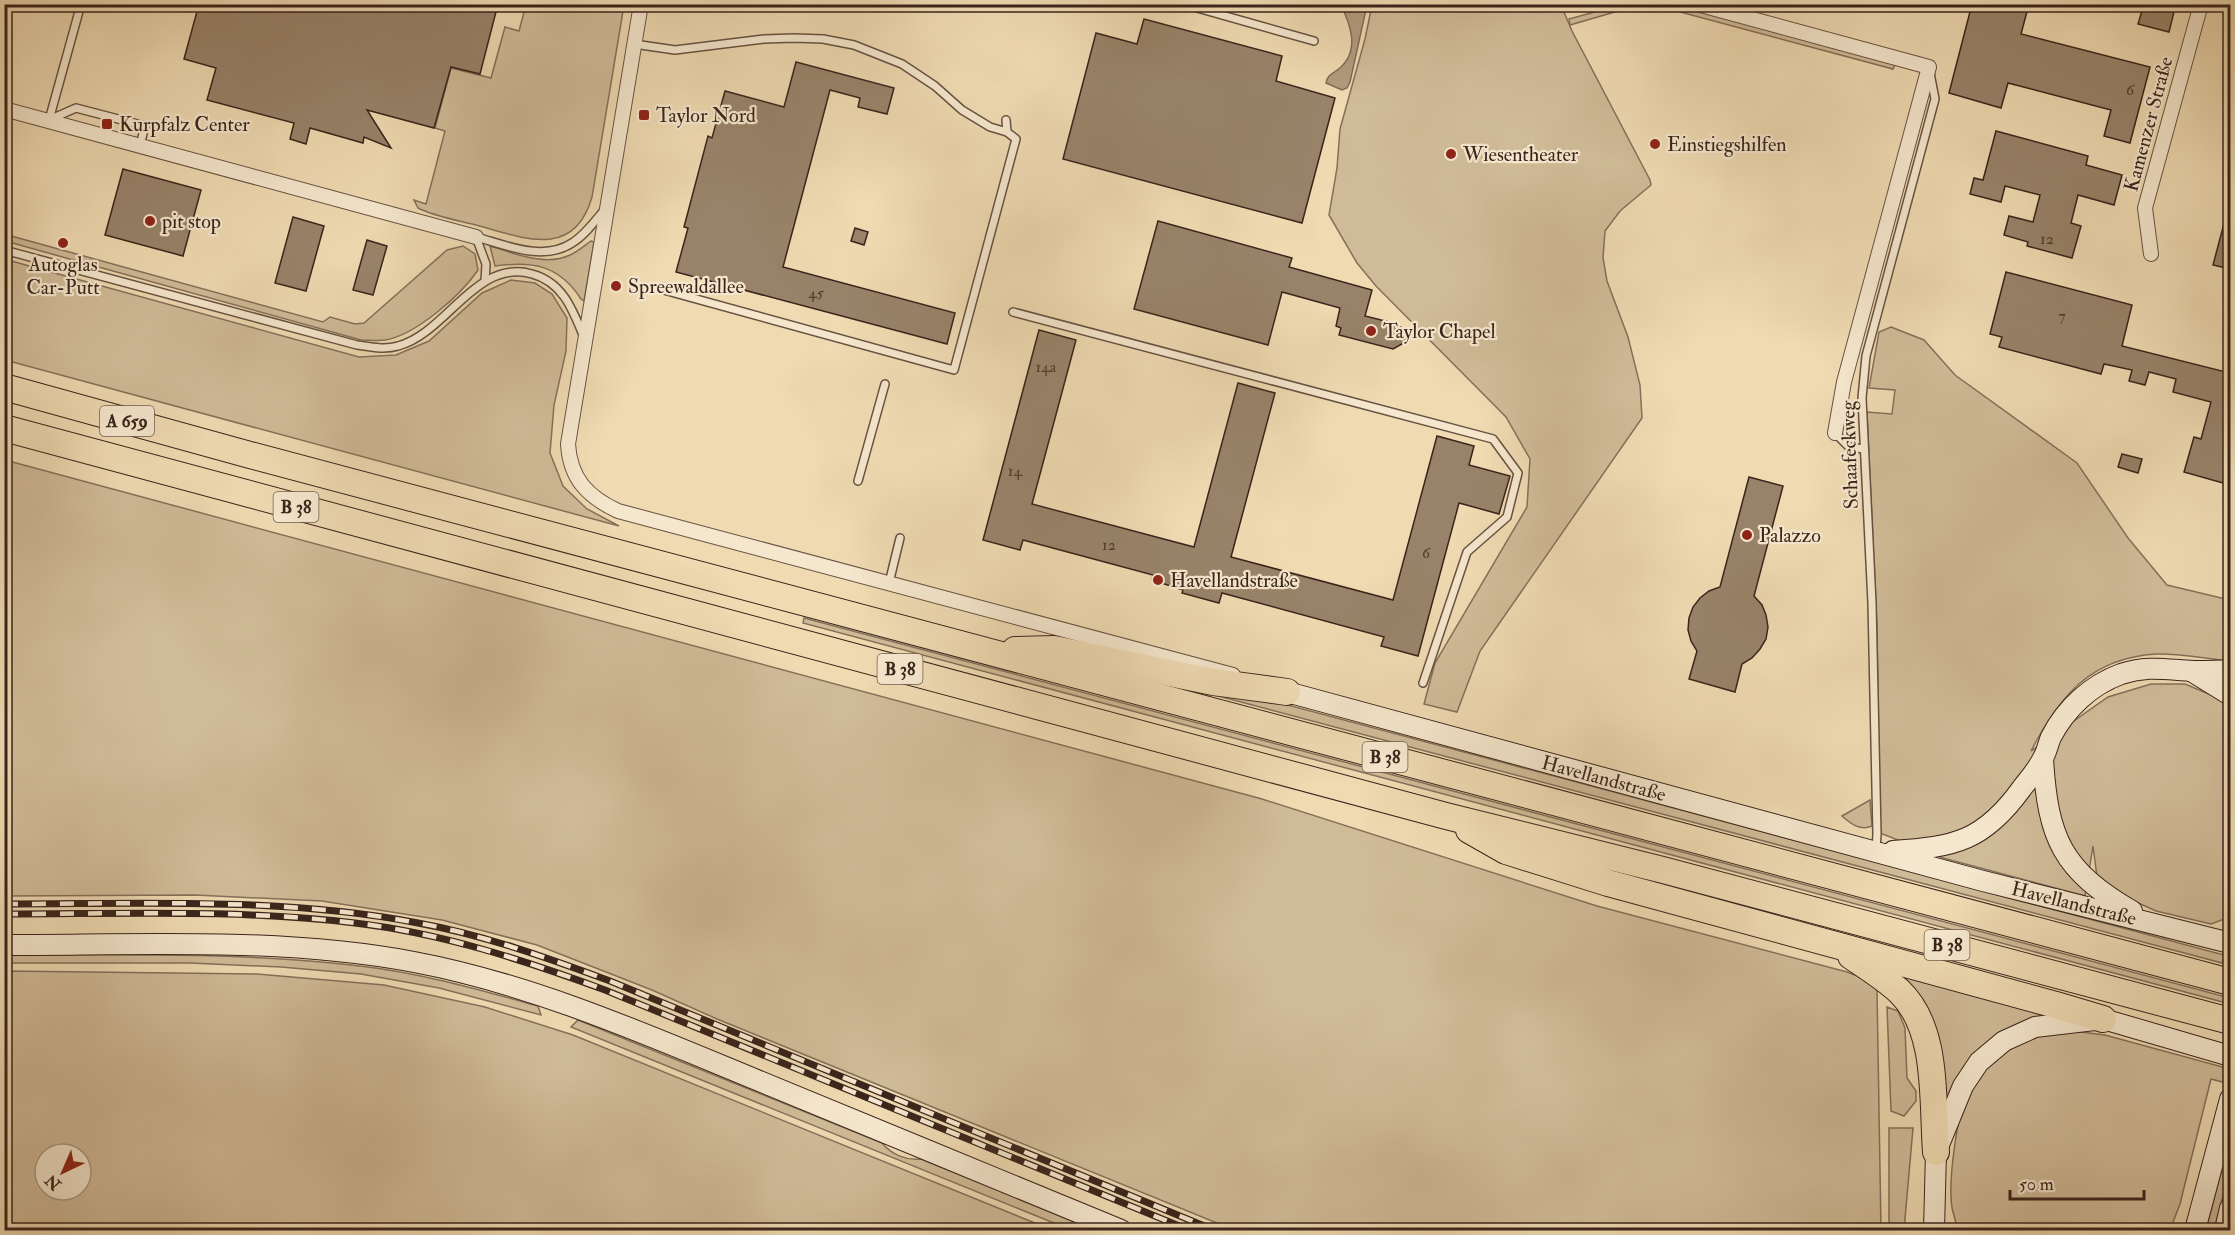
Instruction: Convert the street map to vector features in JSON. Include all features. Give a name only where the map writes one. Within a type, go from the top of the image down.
[{"type":"highway","name":"A 659","points":[[4,387],[250,455]]},
{"type":"highway","name":"A 659","points":[[4,428],[237,491]]},
{"type":"highway","name":"B 38","points":[[250,455],[2230,982]]},
{"type":"highway","name":"B 38","points":[[237,491],[1446,816],[1674,873],[2230,1021]]},
{"type":"highway","points":[[987,651],[1054,649],[1213,682],[1287,692]]},
{"type":"highway","points":[[1446,816],[1506,851],[1608,883],[2103,1019]]},
{"type":"highway","points":[[1836,945],[1883,978],[1901,993],[1914,1010],[1926,1036],[1932,1075],[1936,1152]]},
{"type":"main road","points":[[1875,852],[1953,844],[1977,834],[2003,813],[2043,759],[2051,738],[2064,715],[2078,700],[2107,681],[2138,670],[2158,668],[2192,671],[2230,670]]},
{"type":"main road","points":[[2192,671],[2230,695]]},
{"type":"main road","name":"Havellandstraße","points":[[1287,692],[1983,881],[2230,943]]},
{"type":"main road","points":[[2043,759],[2048,814],[2061,848],[2079,874],[2105,896],[2149,922]]},
{"type":"main road","points":[[4,945],[233,945],[340,952],[414,962],[481,977],[551,999],[664,1042],[1121,1230]]},
{"type":"main road","points":[[1934,1230],[1936,1152],[1963,1086],[1979,1062],[2004,1041],[2035,1027],[2103,1019],[2230,1056]]},
{"type":"main road","points":[[2195,1230],[2230,1099]]},
{"type":"main road","points":[[2225,1230],[2230,1208]]},
{"type":"street","points":[[586,340],[640,4]]},
{"type":"street","points":[[1697,4],[1929,66],[1844,382],[1835,433]]},
{"type":"street","name":"Kamenzer Straße","points":[[2151,254],[2145,208],[2201,4]]},
{"type":"street","points":[[4,109],[476,237]]},
{"type":"street","name":"Havellandstraße","points":[[586,340],[568,444],[569,458],[574,474],[600,503],[618,511],[1212,668],[1287,692]]},
{"type":"lane","points":[[49,120],[81,4]]},
{"type":"lane","points":[[1183,4],[1314,41]]},
{"type":"lane","points":[[634,44],[675,50],[764,39],[794,38],[823,39],[854,45],[902,64],[935,86],[962,110],[990,127],[1007,132],[1016,139],[954,370],[660,289]]},
{"type":"lane","name":"Schaafeckweg","points":[[1875,852],[1877,834],[1872,603],[1862,398],[1866,356],[1935,99],[1929,66]]},
{"type":"lane","points":[[49,120],[76,108],[145,126],[140,145]]},
{"type":"lane","points":[[1006,120],[1007,132]]},
{"type":"lane","points":[[476,237],[524,250],[550,253],[572,243],[608,206]]},
{"type":"lane","points":[[476,237],[486,264],[485,281]]},
{"type":"lane","points":[[4,250],[346,342],[378,348],[399,346],[422,334],[485,281],[502,274],[521,271],[543,277],[560,289],[570,304],[586,340]]},
{"type":"lane","points":[[1013,312],[1493,439],[1518,473],[1507,517],[1467,552],[1423,683]]},
{"type":"lane","points":[[858,481],[885,384]]},
{"type":"lane","points":[[1835,433],[1849,447],[1864,449]]},
{"type":"lane","points":[[889,583],[900,538]]},
{"type":"shaded area","points":[[526,5],[542,9],[543,5],[624,5],[592,197],[584,217],[573,230],[560,237],[545,240],[529,238],[439,216],[418,208],[414,200],[426,204],[445,131],[435,128],[451,68],[491,78],[505,27],[519,31]]},
{"type":"shaded area","points":[[1341,5],[1367,5],[1350,82],[1347,88],[1342,90],[1326,83],[1347,60],[1352,44],[1350,28]]},
{"type":"shaded area","points":[[1372,5],[1561,5],[1651,185],[1620,211],[1605,231],[1603,258],[1607,281],[1628,337],[1640,385],[1642,418],[1480,651],[1457,712],[1424,704],[1435,663],[1527,507],[1530,459],[1506,417],[1376,286],[1357,263],[1329,215],[1337,168],[1340,129]]},
{"type":"shaded area","points":[[1620,5],[1631,5],[1632,7],[1570,25],[1569,19]]},
{"type":"shaded area","points":[[1674,5],[1895,64],[1893,69],[1658,6]]},
{"type":"shaded area","points":[[4,234],[323,322],[330,317],[355,324],[364,323],[447,250],[463,246],[475,254],[478,270],[461,291],[424,322],[397,337],[385,340],[361,340],[5,241]]},
{"type":"shaded area","points":[[591,241],[594,242],[584,301],[564,279],[544,268],[521,264],[495,266],[490,246],[530,258],[550,260],[570,255]]},
{"type":"shaded area","points":[[4,259],[359,357],[396,355],[429,341],[482,293],[511,280],[535,283],[552,294],[567,318],[566,351],[554,405],[550,453],[563,486],[587,509],[619,526],[5,360]]},
{"type":"shaded area","points":[[1891,327],[1924,340],[1955,375],[2077,463],[2128,538],[2167,585],[2230,600],[2230,661],[2156,654],[2113,663],[2095,672],[2065,698],[2031,751],[2108,697],[2151,684],[2185,684],[2216,697],[2227,677],[2230,677],[2230,917],[2211,924],[2156,911],[2123,896],[2097,877],[2093,846],[2085,896],[1943,858],[1880,833],[1877,626],[1867,412],[1892,414],[1895,390],[1869,388],[1879,332]]},
{"type":"shaded area","points":[[5,460],[1262,799],[1597,906],[1847,972],[1873,982],[1877,991],[1881,1230],[1234,1230],[717,1019],[652,990],[537,945],[442,920],[322,901],[195,895],[5,896]]},
{"type":"shaded area","points":[[804,618],[2230,998],[2230,1004],[803,623]]},
{"type":"shaded area","points":[[1211,694],[1254,696],[2224,955],[2222,963]]},
{"type":"shaded area","points":[[1870,800],[1872,826],[1860,827],[1842,816]]},
{"type":"shaded area","points":[[5,955],[227,956],[360,966],[428,978],[494,994],[538,1006],[541,1015],[439,988],[361,974],[281,967],[190,963],[5,963]]},
{"type":"shaded area","points":[[1888,968],[2055,1015],[2020,1024],[1988,1041],[1971,1058],[1963,1071],[1944,1113]]},
{"type":"shaded area","points":[[5,971],[257,974],[384,985],[485,1007],[573,1035],[1052,1230],[5,1230]]},
{"type":"shaded area","points":[[1887,1007],[1898,1011],[1905,1028],[1907,1078],[1916,1091],[1916,1101],[1904,1116],[1891,1111]]},
{"type":"shaded area","points":[[578,1020],[882,1143],[899,1156],[921,1159],[1094,1230],[1071,1230],[571,1027]]},
{"type":"shaded area","points":[[2073,1031],[2105,1035],[2230,1069],[2230,1084],[2211,1079],[2180,1204],[2170,1230],[1958,1230],[1952,1208],[1951,1181],[1958,1125],[1972,1083],[1989,1062],[2019,1041],[2038,1034]]},
{"type":"shaded area","points":[[1889,1128],[1913,1128],[1904,1230],[1889,1230]]},
{"type":"shaded area","points":[[2230,1138],[2230,1169],[2214,1230],[2206,1230]]},
{"type":"building","points":[[199,4],[498,4],[480,74],[451,67],[434,128],[367,110],[391,148],[364,137],[363,143],[310,128],[306,144],[290,139],[294,123],[207,100],[216,68],[184,59]]},
{"type":"building","points":[[1972,4],[2029,4],[2021,34],[2150,67],[2130,143],[2104,136],[2111,110],[2008,83],[2001,108],[1949,93]]},
{"type":"building","points":[[2144,4],[2176,4],[2169,32],[2138,24]]},
{"type":"building","points":[[1144,19],[1282,56],[1276,81],[1335,98],[1302,223],[1063,159],[1096,33],[1137,44]]},
{"type":"building","points":[[796,62],[894,88],[887,114],[858,107],[860,98],[830,90],[783,267],[955,313],[947,344],[676,272],[688,228],[684,227],[708,136],[712,138],[725,91],[784,107]]},
{"type":"building","points":[[1996,131],[2088,156],[2086,165],[2122,175],[2114,205],[2078,195],[2071,223],[2081,226],[2072,258],[2027,246],[2028,242],[2004,235],[2009,216],[2033,222],[2040,195],[2005,186],[2001,202],[1970,194],[1974,178],[1983,180]]},
{"type":"building","points":[[123,169],[201,190],[183,256],[105,235]]},
{"type":"building","points":[[2226,216],[2230,217],[2230,269],[2213,265]]},
{"type":"building","points":[[293,217],[324,226],[306,291],[275,283]]},
{"type":"building","points":[[1158,221],[1292,258],[1289,267],[1372,290],[1365,316],[1393,323],[1402,328],[1405,339],[1402,344],[1393,349],[1339,335],[1341,328],[1336,326],[1340,308],[1282,292],[1268,345],[1134,309]]},
{"type":"building","points":[[855,228],[868,232],[864,245],[851,241]]},
{"type":"building","points":[[367,240],[387,246],[373,295],[353,290]]},
{"type":"building","points":[[2006,272],[2132,305],[2122,346],[2230,373],[2230,485],[2184,472],[2194,437],[2201,439],[2211,402],[2173,392],[2176,379],[2149,372],[2145,385],[2129,381],[2132,370],[2104,364],[2101,374],[1999,347],[2002,337],[1990,334]]},
{"type":"building","points":[[1039,330],[1076,340],[1032,504],[1194,547],[1238,383],[1275,393],[1231,557],[1393,600],[1437,436],[1474,446],[1469,465],[1510,476],[1499,514],[1459,503],[1418,656],[1381,646],[1384,637],[1222,593],[1219,603],[1182,593],[1183,590],[1152,580],[1153,575],[1023,540],[1020,550],[983,540]]},
{"type":"building","points":[[2122,454],[2142,459],[2138,473],[2118,467]]},
{"type":"building","points":[[1749,477],[1783,486],[1754,596],[1762,605],[1766,615],[1768,627],[1766,639],[1752,658],[1742,664],[1735,692],[1689,679],[1697,651],[1688,630],[1693,607],[1709,591],[1720,587]]},
{"type":"railway","points":[[4,904],[160,903],[316,909],[418,923],[467,934],[610,981],[1214,1230]]},
{"type":"railway","points":[[4,914],[180,913],[311,919],[419,933],[482,949],[605,990],[1189,1230]]},
{"type":"place","name":"Taylor Nord","points":[[644,115]]},
{"type":"place","name":"Kurpfalz Center","points":[[107,124]]},
{"type":"place","name":"Einstiegshilfen","points":[[1655,144]]},
{"type":"place","name":"Wiesentheater","points":[[1451,154]]},
{"type":"place","name":"pit stop","points":[[150,221]]},
{"type":"place","name":"Autoglas Car-Putt","points":[[63,243]]},
{"type":"place","name":"Spreewaldallee","points":[[616,286]]},
{"type":"place","name":"Taylor Chapel","points":[[1371,331]]},
{"type":"place","name":"Palazzo","points":[[1747,535]]},
{"type":"place","name":"Havellandstraße","points":[[1158,580]]}]
